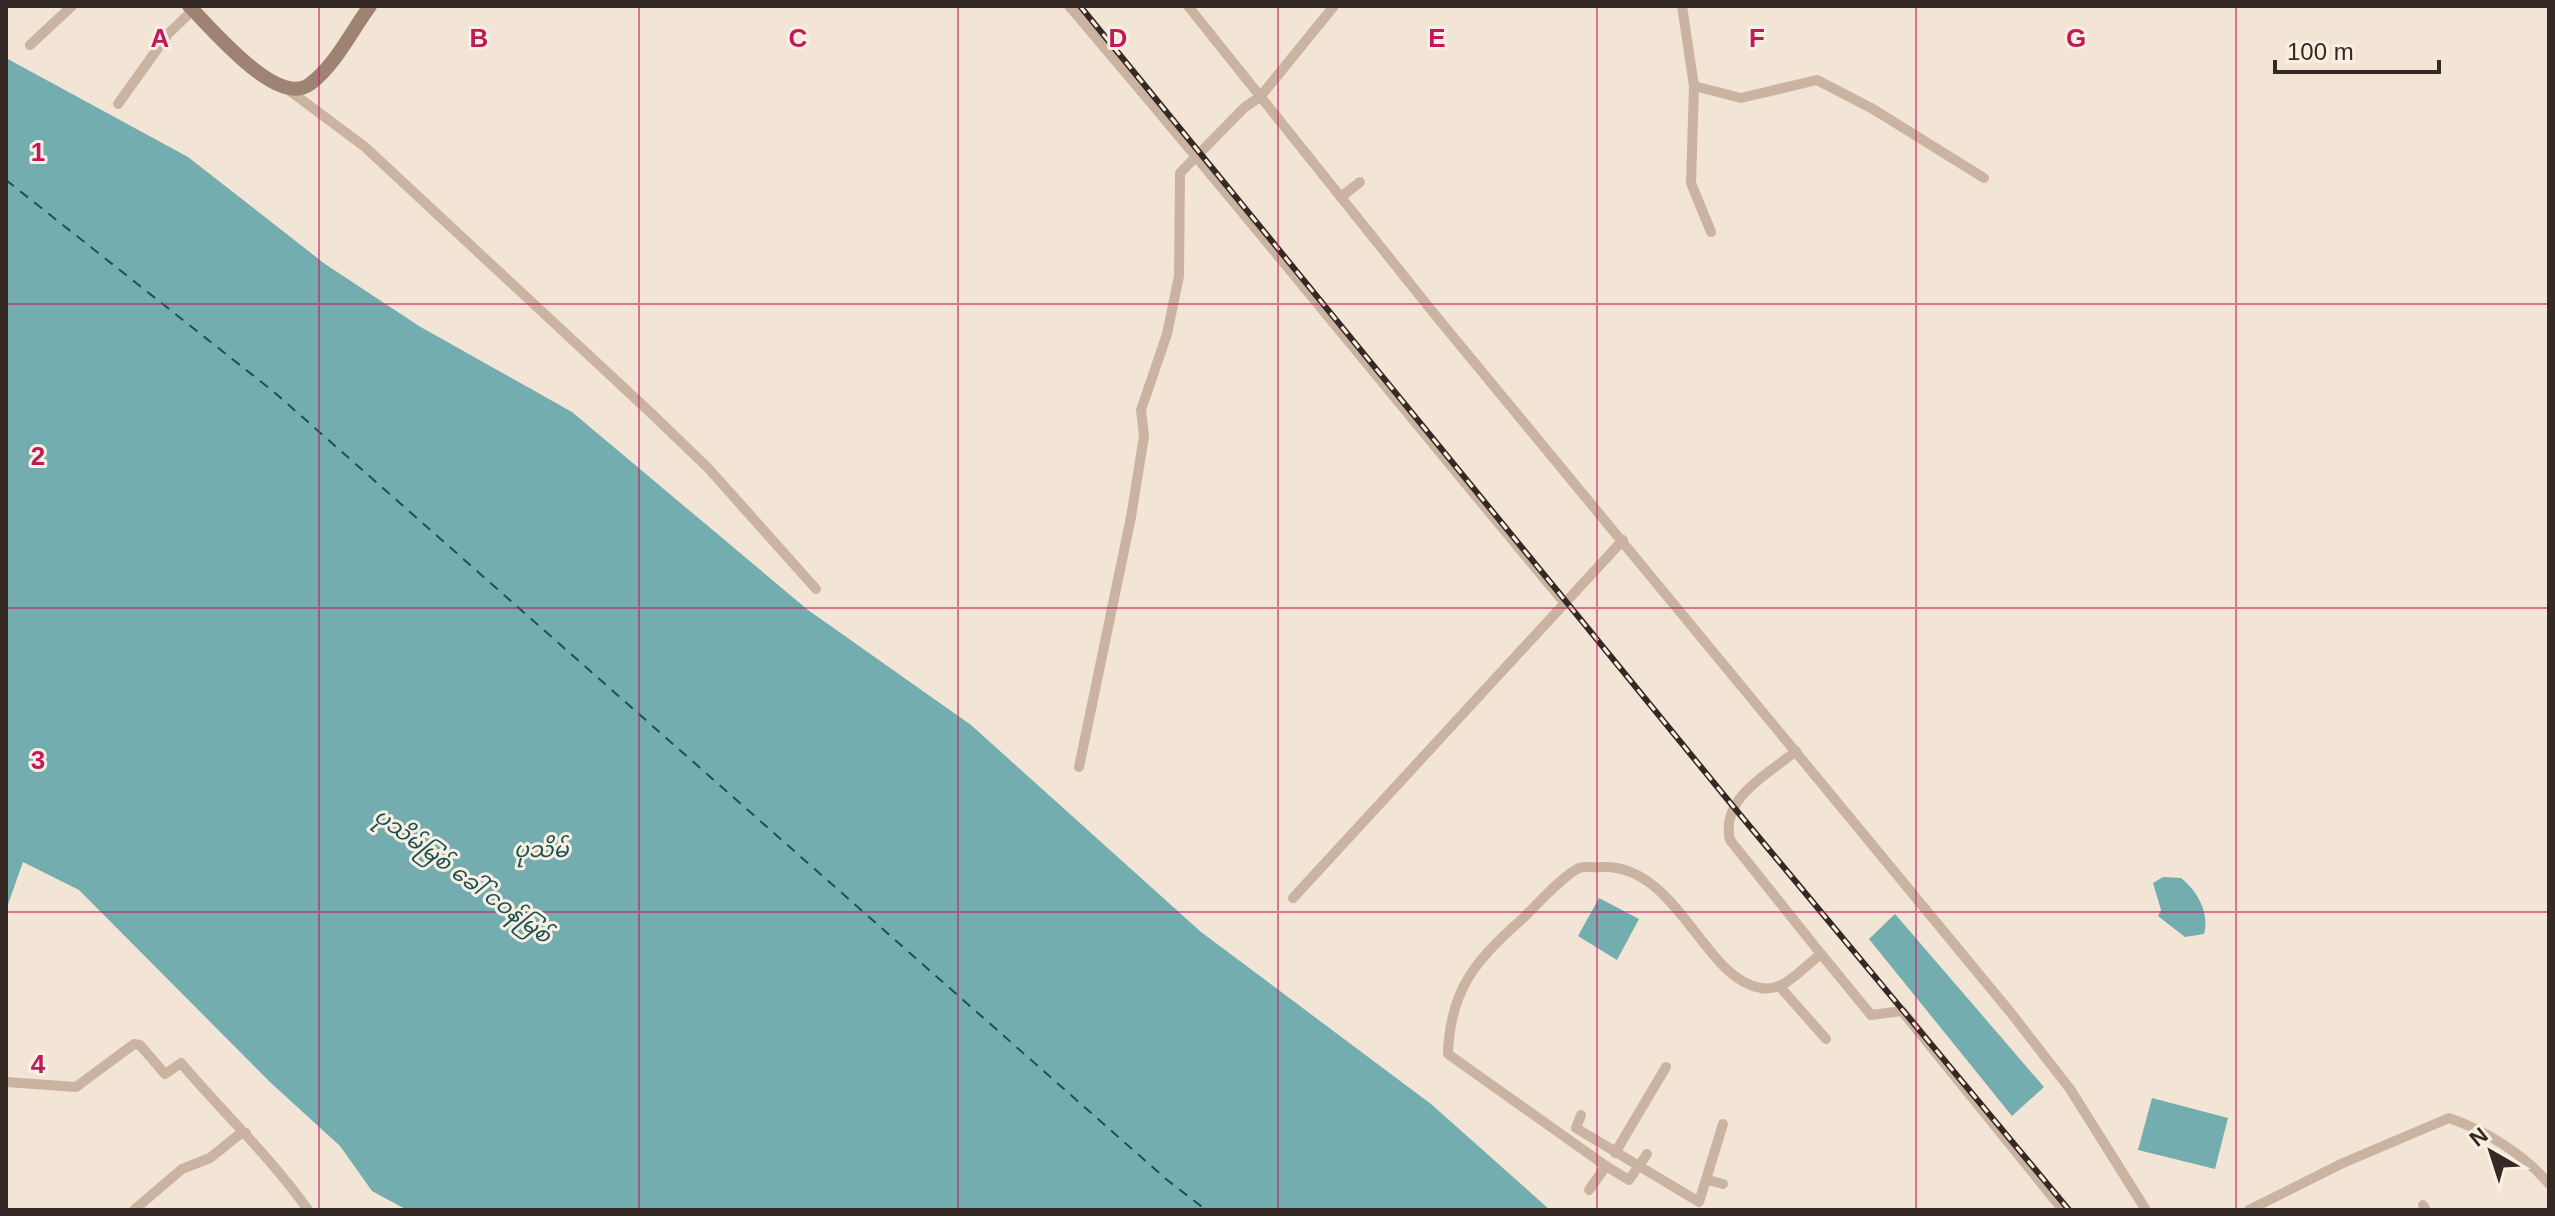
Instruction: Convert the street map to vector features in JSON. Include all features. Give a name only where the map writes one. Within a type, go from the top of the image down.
[{"type":"street","points":[[30,45],[72,6]]},
{"type":"street","points":[[286,88],[309,85],[370,6]]},
{"type":"street","points":[[1069,6],[1197,155],[1339,334],[1564,602]]},
{"type":"street","points":[[1188,6],[2070,1089],[2146,1210]]},
{"type":"street","points":[[1079,767],[1131,517],[1144,436],[1141,410],[1167,334],[1179,276],[1180,173],[1245,107],[1260,97],[1334,6]]},
{"type":"street","points":[[1682,6],[1694,86],[1691,183],[1711,232]]},
{"type":"street","points":[[118,104],[168,34],[191,8],[245,63],[286,88],[365,147],[709,469],[816,589]]},
{"type":"street","points":[[1694,86],[1741,98],[1817,80],[1873,109],[1984,178]]},
{"type":"street","points":[[1341,197],[1360,182]]},
{"type":"street","points":[[1293,898],[1623,540]]},
{"type":"street","points":[[1796,751],[1732,805],[1726,823],[1730,840],[1871,1015],[1902,1011],[2063,1210]]},
{"type":"street","points":[[1647,1154],[1629,1180],[1448,1054],[1449,1020],[1469,974],[1484,952],[1579,868],[1618,867],[1651,882],[1740,982],[1761,989],[1781,988],[1821,954]]},
{"type":"street","points":[[1781,988],[1826,1039]]},
{"type":"street","points":[[6,1082],[76,1087],[134,1044],[140,1045],[165,1074],[181,1063],[218,1109],[276,1164],[308,1210]]},
{"type":"street","points":[[1615,1153],[1666,1067]]},
{"type":"street","points":[[1581,1115],[1576,1128],[1699,1202],[1723,1124]]},
{"type":"street","points":[[2249,1210],[2343,1163],[2449,1118],[2498,1143],[2536,1169],[2549,1184]]},
{"type":"street","points":[[134,1210],[182,1169],[210,1158],[241,1133],[246,1133]]},
{"type":"street","points":[[1589,1190],[1606,1166]]},
{"type":"street","points":[[1708,1180],[1723,1184]]},
{"type":"water","name":"ပုသိမ်","points":[[6,58],[188,157],[325,264],[419,326],[572,412],[808,610],[971,725],[1201,932],[1431,1104],[1550,1210],[407,1210],[372,1191],[340,1146],[271,1083],[79,890],[23,862],[6,910]]},
{"type":"water","points":[[2163,877],[2181,878],[2192,889],[2204,911],[2204,934],[2185,937],[2158,916],[2161,910],[2153,883]]},
{"type":"water","points":[[1599,898],[1639,919],[1617,960],[1578,936]]},
{"type":"water","points":[[1895,914],[2044,1087],[2012,1116],[1869,939]]},
{"type":"water","points":[[2152,1098],[2228,1118],[2215,1169],[2138,1150]]},
{"type":"ferry route","points":[[6,180],[274,392],[1166,1179],[1206,1210]]},
{"type":"railway","points":[[1080,6],[1732,805],[2069,1210]]},
{"type":"water label","name":"ပုသိမ်မြစ် ခေါ် ငဝန်မြစ်","points":[[463,875]]}]
